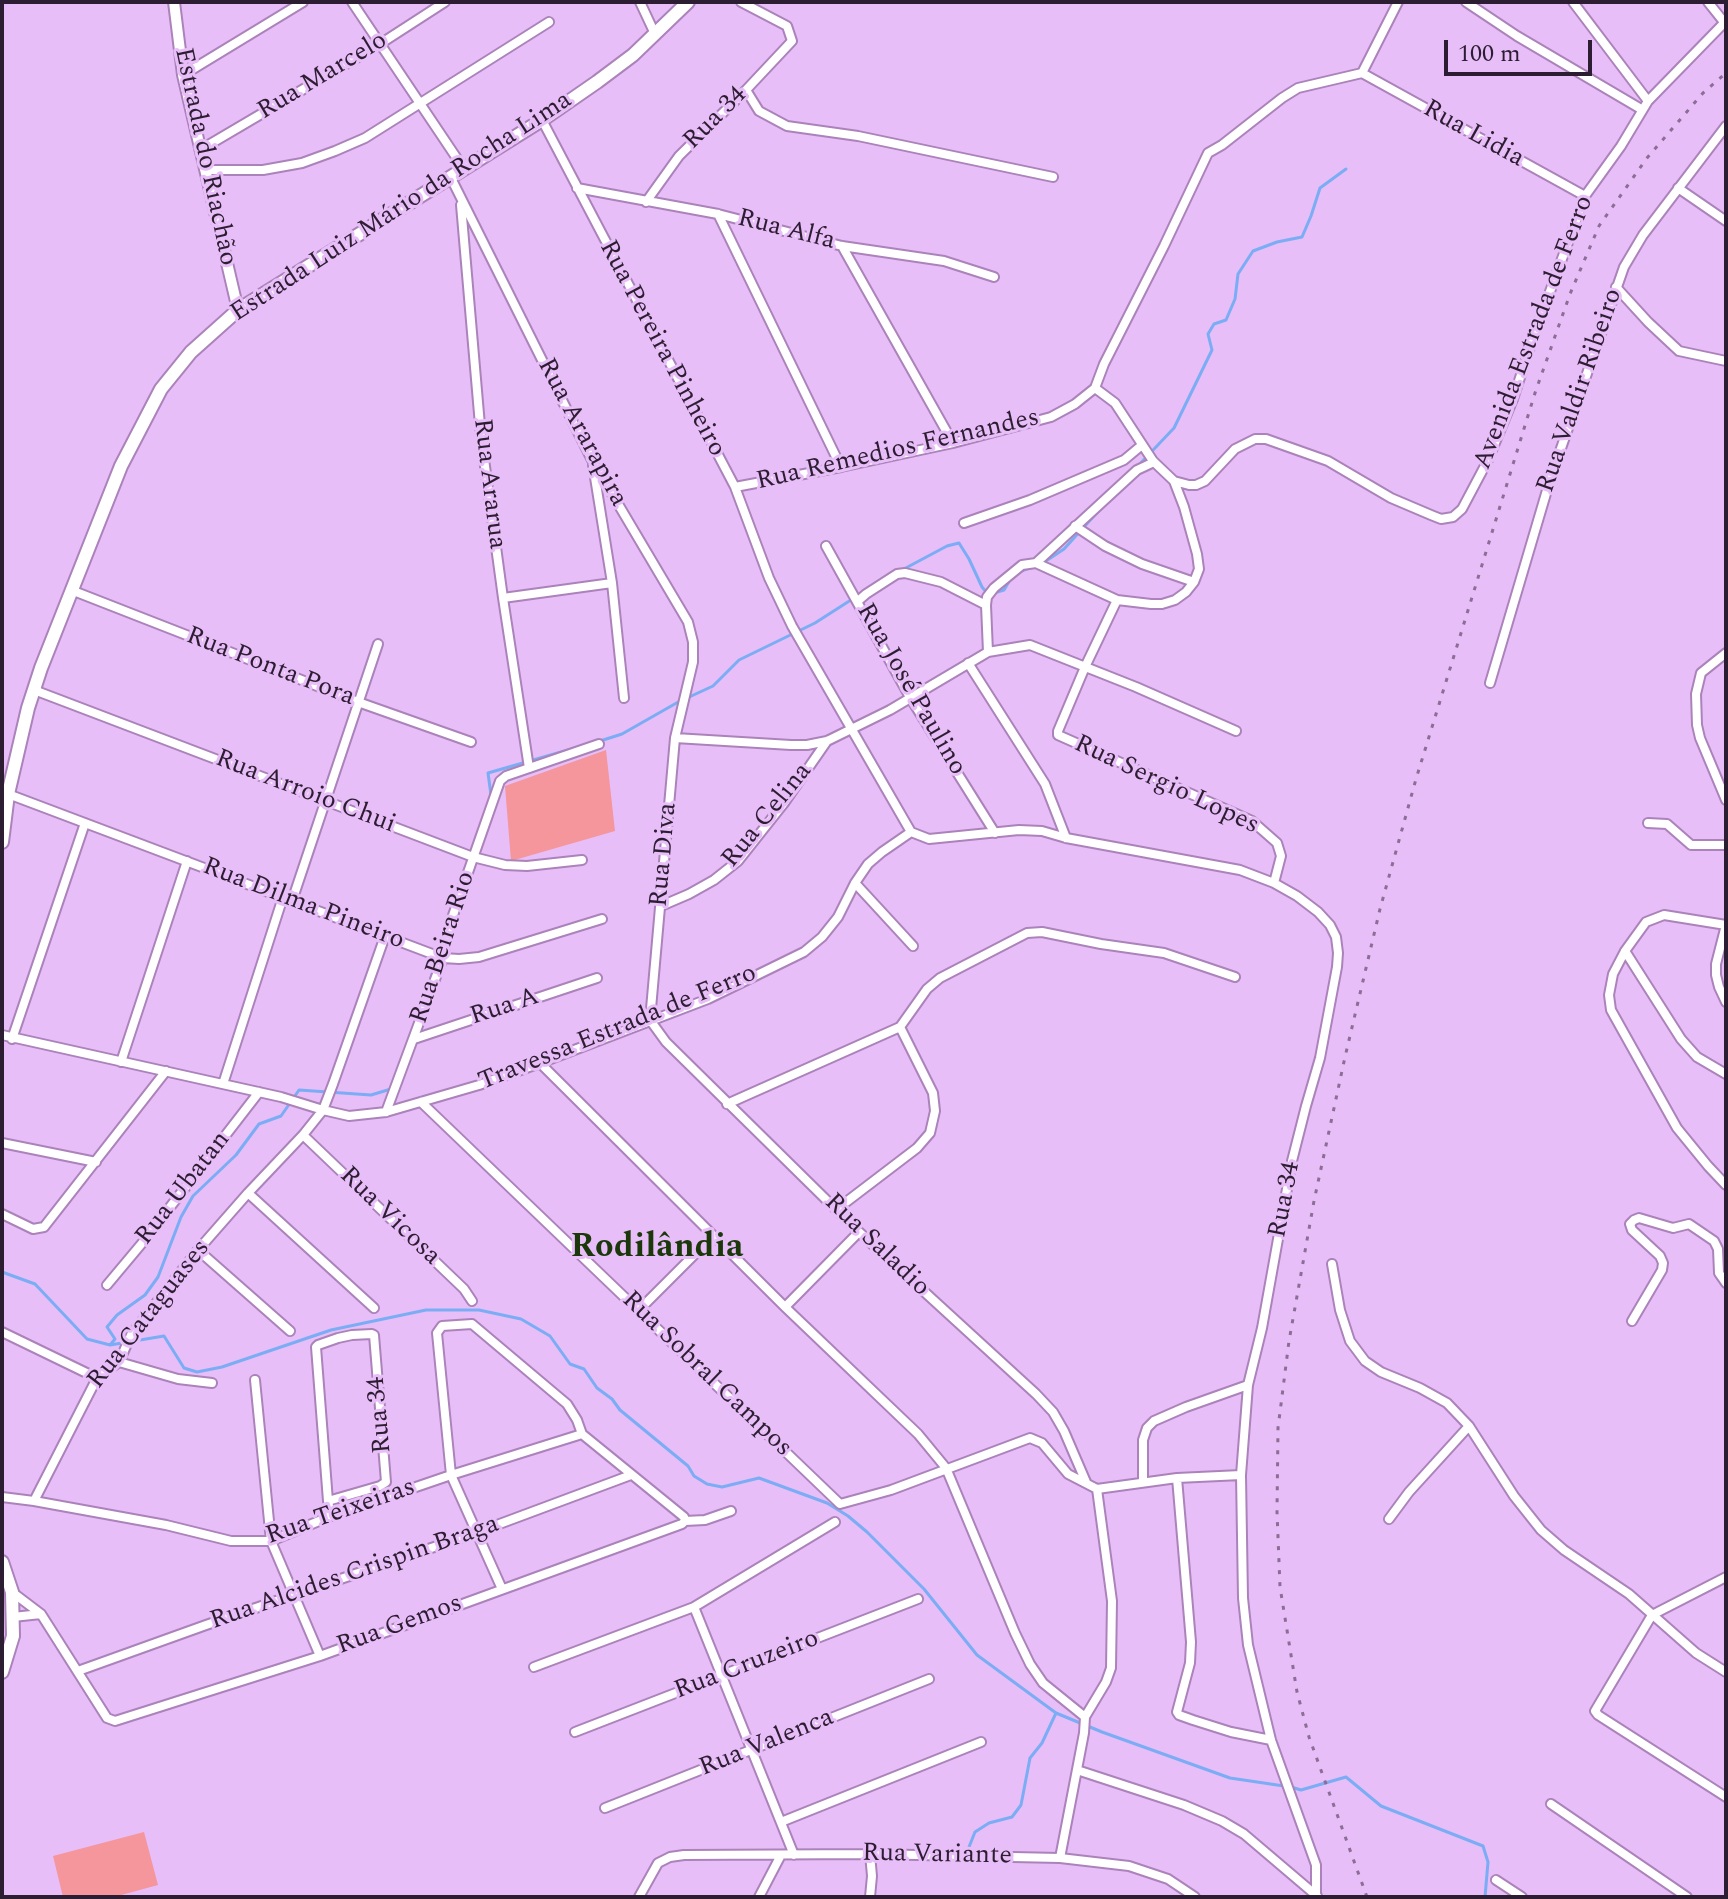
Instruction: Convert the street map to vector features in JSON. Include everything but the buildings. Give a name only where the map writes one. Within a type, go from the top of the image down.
[{"type":"main road","name":"Estrada Luiz Mário da Rocha Lima","points":[[2,842],[8,794],[28,708],[71,590],[121,466],[161,389],[191,352],[238,310],[542,120],[597,82],[633,55],[688,2]]},
{"type":"main road","points":[[2,1562],[12,1592],[13,1617],[13,1636],[2,1672]]},
{"type":"street","name":"Estrada do Riachão","points":[[174,2],[183,75],[238,310]]},
{"type":"street","points":[[183,75],[303,2]]},
{"type":"street","points":[[352,2],[464,169]]},
{"type":"street","name":"Rua Marcelo","points":[[200,150],[445,2]]},
{"type":"street","points":[[640,2],[655,34]]},
{"type":"street","name":"Rua 34","points":[[646,202],[679,156],[792,41],[787,26],[741,2]]},
{"type":"street","points":[[988,652],[987,597],[1022,565],[1036,563],[1117,600],[1162,604],[1175,600],[1194,582],[1199,569],[1197,554],[1174,481],[1153,462],[1115,403],[1095,388],[1208,153],[1298,88],[1362,73],[1398,2]]},
{"type":"street","points":[[1466,2],[1517,36],[1641,109]]},
{"type":"street","points":[[1573,2],[1648,101]]},
{"type":"street","points":[[1708,2],[1725,22]]},
{"type":"street","points":[[206,170],[263,170],[302,163],[365,138],[549,22]]},
{"type":"street","name":"Avenida Estrada de Ferro","points":[[1174,481],[1196,485],[1205,481],[1235,449],[1255,439],[1266,439],[1328,461],[1391,498],[1431,515],[1441,519],[1453,517],[1462,509],[1488,460],[1513,399],[1585,196],[1621,146],[1641,109],[1725,22]]},
{"type":"street","name":"Rua Lidia","points":[[1362,73],[1585,196]]},
{"type":"street","points":[[746,90],[759,111],[787,126],[858,136],[1053,177]]},
{"type":"street","name":"Rua Pereira Pinheiro","points":[[542,120],[735,487],[769,578],[792,626],[911,832]]},
{"type":"street","name":"Rua Valdir Ribeiro","points":[[1490,683],[1550,480],[1624,267],[1643,235],[1726,126]]},
{"type":"street","name":"Rua Ararapira","points":[[450,176],[592,460],[688,622],[693,642],[693,662],[687,692]]},
{"type":"street","name":"Rua Alfa","points":[[577,188],[718,214],[842,246],[921,256],[994,277]]},
{"type":"street","points":[[1678,188],[1726,221]]},
{"type":"street","name":"Rua Ararua","points":[[460,198],[481,437],[529,768]]},
{"type":"street","points":[[718,214],[841,467]]},
{"type":"street","points":[[842,246],[953,443]]},
{"type":"street","points":[[1616,287],[1679,351],[1726,361]]},
{"type":"street","name":"Rua Remedios Fernandes","points":[[735,487],[953,443],[1051,417],[1095,388]]},
{"type":"street","points":[[964,523],[1030,500],[1124,460],[1143,447]]},
{"type":"street","points":[[592,460],[612,583],[624,698]]},
{"type":"street","points":[[1036,563],[1137,470],[1153,462]]},
{"type":"street","points":[[1075,526],[1105,546],[1142,564],[1194,582]]},
{"type":"street","name":"Rua José Paulino","points":[[826,546],[911,699],[995,833]]},
{"type":"street","points":[[855,597],[897,574],[905,573],[941,582],[986,605]]},
{"type":"street","points":[[503,598],[612,583]]},
{"type":"street","name":"Rua Ponta Pora","points":[[71,590],[358,702],[471,742]]},
{"type":"street","points":[[1085,667],[1117,600]]},
{"type":"street","points":[[223,1084],[326,800],[378,644]]},
{"type":"street","points":[[675,738],[791,745],[827,741],[911,699],[988,652],[1030,645],[1236,731]]},
{"type":"street","points":[[1726,653],[1701,673],[1696,694],[1700,738],[1726,800]]},
{"type":"street","points":[[968,663],[1045,784],[1066,838]]},
{"type":"street","name":"Rua Sergio Lopes","points":[[1085,667],[1058,735],[1252,821],[1277,843],[1281,856],[1274,883]]},
{"type":"street","name":"Rua Arroio Chui","points":[[34,690],[473,857],[505,865],[527,866],[582,860]]},
{"type":"street","name":"Rua Diva","points":[[650,1020],[675,738],[687,692]]},
{"type":"street","name":"Rua Celina","points":[[661,906],[714,880],[738,861],[827,741]]},
{"type":"street","name":"Rua Beira Rio","points":[[386,1112],[414,1039],[439,956],[500,781],[506,776],[599,744]]},
{"type":"street","name":"Rua Dilma Pineiro","points":[[8,794],[439,956],[459,959],[479,957],[602,919]]},
{"type":"street","points":[[12,1039],[85,823]]},
{"type":"street","points":[[1648,823],[1667,824],[1691,845],[1726,845]]},
{"type":"street","points":[[911,832],[929,839],[1019,830],[1042,831],[1240,870],[1274,883]]},
{"type":"street","name":"Travessa Estrada de Ferro","points":[[2,1035],[324,1107],[349,1116],[386,1112],[540,1063],[708,999],[804,952],[822,937],[838,917],[868,864],[911,832]]},
{"type":"street","points":[[121,1062],[187,861]]},
{"type":"street","points":[[855,883],[913,946]]},
{"type":"street","name":"Rua 34","points":[[1241,1475],[1248,1385],[1262,1328],[1292,1161],[1320,1058],[1338,953],[1336,937],[1330,925],[1297,896],[1274,883]]},
{"type":"street","points":[[1726,1002],[1719,987],[1716,964],[1726,925],[1664,915],[1646,922],[1625,951],[1613,974],[1609,995],[1611,1010],[1677,1128],[1726,1185]]},
{"type":"street","points":[[727,1104],[900,1027],[927,989],[940,978],[1027,933],[1042,932],[1164,953],[1235,977]]},
{"type":"street","name":"Rua Cataguases","points":[[34,1501],[97,1378],[119,1362],[131,1335],[198,1250],[303,1135],[324,1107],[385,936]]},
{"type":"street","points":[[1625,951],[1681,1039],[1697,1057],[1726,1074]]},
{"type":"street","name":"Rua A","points":[[414,1039],[597,978]]},
{"type":"street","name":"Rua Saladio","points":[[650,1020],[666,1042],[727,1104],[1053,1412],[1086,1482]]},
{"type":"street","points":[[837,1209],[917,1148],[930,1133],[935,1111],[933,1093],[900,1027]]},
{"type":"street","points":[[540,1063],[785,1307],[918,1434],[946,1468],[1030,1664],[1043,1683],[1085,1719]]},
{"type":"street","points":[[2,1214],[33,1229],[46,1224],[166,1071]]},
{"type":"street","name":"Rua Ubatan","points":[[107,1285],[259,1092]]},
{"type":"street","name":"Rua Sobral Campos","points":[[421,1102],[840,1504],[891,1490],[946,1468]]},
{"type":"street","name":"Rua Vicosa","points":[[303,1135],[464,1289],[472,1301]]},
{"type":"street","points":[[2,1143],[96,1162]]},
{"type":"street","points":[[248,1193],[374,1308]]},
{"type":"street","points":[[1632,1321],[1662,1270],[1663,1263],[1660,1256],[1632,1230],[1630,1224],[1634,1220],[1639,1218],[1673,1228],[1689,1224],[1714,1241],[1718,1249],[1719,1273],[1726,1283]]},
{"type":"street","points":[[785,1307],[859,1232]]},
{"type":"street","points":[[639,1310],[713,1236]]},
{"type":"street","points":[[198,1250],[290,1331]]},
{"type":"street","points":[[1332,1264],[1340,1310],[1350,1341],[1365,1361],[1381,1372],[1440,1398],[1469,1426],[1514,1496],[1541,1530],[1564,1550],[1629,1594],[1696,1653],[1726,1672]]},
{"type":"street","points":[[502,1589],[451,1475],[437,1333],[442,1326],[472,1324],[567,1404],[582,1434],[684,1517],[685,1521]]},
{"type":"street","points":[[2,1332],[97,1378]]},
{"type":"street","name":"Rua 34","points":[[373,1334],[386,1482],[328,1501],[317,1346],[352,1335],[373,1334]]},
{"type":"street","points":[[119,1362],[178,1379],[212,1383]]},
{"type":"street","points":[[255,1380],[271,1541],[320,1656]]},
{"type":"street","points":[[1143,1482],[1143,1440],[1147,1428],[1154,1421],[1248,1385]]},
{"type":"street","points":[[1389,1519],[1409,1492],[1469,1426]]},
{"type":"street","name":"Rua Teixeiras","points":[[2,1497],[166,1525],[231,1541],[271,1541],[331,1516],[582,1434]]},
{"type":"street","points":[[946,1468],[1030,1438],[1042,1443],[1068,1474],[1097,1489],[1177,1478],[1241,1475],[1243,1598],[1248,1645],[1271,1740],[1316,1865],[1317,1896]]},
{"type":"street","name":"Rua Alcides Crispin Braga","points":[[78,1671],[478,1532],[631,1475]]},
{"type":"street","points":[[1177,1478],[1191,1642],[1190,1663],[1177,1712],[1218,1728],[1271,1740]]},
{"type":"street","points":[[1060,1858],[1085,1719],[1111,1668],[1112,1601],[1097,1489]]},
{"type":"street","points":[[328,1501],[331,1516]]},
{"type":"street","name":"Rua Gemos","points":[[78,1671],[107,1718],[119,1720],[320,1656],[685,1521],[705,1520],[731,1511]]},
{"type":"street","points":[[534,1667],[694,1607],[835,1522]]},
{"type":"street","points":[[1726,1577],[1652,1615],[1596,1708],[1596,1713],[1726,1797]]},
{"type":"street","points":[[12,1592],[41,1614],[78,1671]]},
{"type":"street","name":"Rua Cruzeiro","points":[[575,1732],[918,1599]]},
{"type":"street","points":[[694,1607],[794,1855]]},
{"type":"street","points":[[13,1617],[41,1614]]},
{"type":"street","name":"Rua Valenca","points":[[605,1808],[929,1679]]},
{"type":"street","points":[[781,1822],[981,1742]]},
{"type":"street","points":[[1077,1770],[1184,1805],[1222,1821],[1244,1834],[1317,1896]]},
{"type":"street","points":[[1551,1804],[1687,1897]]},
{"type":"street","points":[[870,1854],[870,1897]]},
{"type":"street","name":"Rua Variante","points":[[639,1897],[658,1863],[670,1857],[870,1854],[1060,1858],[1129,1866],[1168,1879],[1195,1897]]},
{"type":"street","points":[[759,1897],[781,1855]]},
{"type":"street","points":[[1496,1880],[1522,1897]]},
{"type":"shaded area","points":[[606,750],[615,831],[511,861],[505,786]]},
{"type":"shaded area","points":[[144,1832],[158,1885],[114,1897],[63,1897],[53,1856]]},
{"type":"waterway","points":[[1137,467],[1174,428],[1212,350],[1208,334],[1214,324],[1226,320],[1235,299],[1238,274],[1253,251],[1302,237],[1320,188],[1346,169]]},
{"type":"waterway","points":[[1043,563],[1064,549],[1103,506]]},
{"type":"waterway","points":[[902,570],[947,546],[959,543],[987,593]]},
{"type":"waterway","points":[[1016,573],[1032,567]]},
{"type":"waterway","points":[[994,593],[1004,590],[1011,578]]},
{"type":"waterway","points":[[687,698],[713,686],[739,660],[815,623],[854,598]]},
{"type":"waterway","points":[[597,742],[622,734],[680,701]]},
{"type":"waterway","points":[[491,795],[488,773],[575,748]]},
{"type":"waterway","points":[[424,999],[439,958]]},
{"type":"waterway","points":[[110,1345],[115,1339],[107,1327],[117,1315],[145,1295],[158,1277],[181,1217],[193,1196],[236,1155],[259,1124],[281,1116],[299,1090],[371,1095],[391,1089]]},
{"type":"waterway","points":[[2,1272],[35,1284],[87,1339],[110,1345],[164,1336],[184,1368],[197,1372],[222,1367],[331,1330],[426,1310],[479,1310],[521,1319],[550,1336],[570,1364],[584,1369],[597,1388],[612,1399],[620,1410],[707,1484],[722,1487],[759,1478],[827,1503],[848,1516],[924,1589],[977,1655],[1056,1713],[1230,1778],[1284,1786]]},
{"type":"waterway","points":[[969,1847],[975,1832],[989,1823],[1012,1817],[1021,1805],[1030,1758],[1042,1743],[1056,1713]]},
{"type":"waterway","points":[[1291,1787],[1301,1790],[1346,1777],[1381,1806],[1483,1846],[1488,1862],[1485,1897]]},
{"type":"railway","points":[[1367,1897],[1309,1737],[1297,1692],[1280,1587],[1278,1428],[1289,1341],[1314,1201],[1380,909],[1416,779],[1535,393],[1570,294],[1599,226],[1647,158],[1703,93],[1726,73]]},
{"type":"district","name":"Rodilândia","points":[[657,1249]]}]
